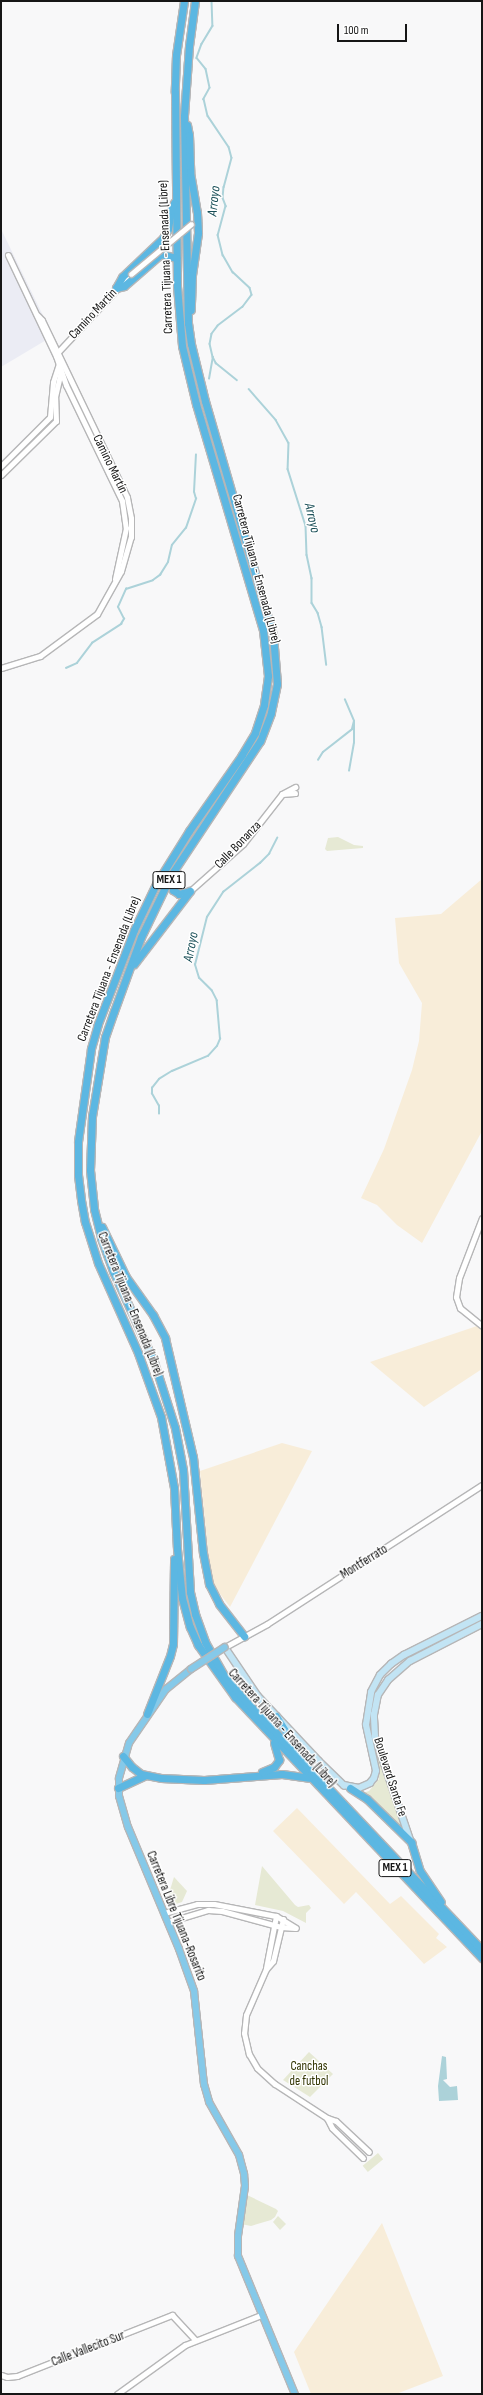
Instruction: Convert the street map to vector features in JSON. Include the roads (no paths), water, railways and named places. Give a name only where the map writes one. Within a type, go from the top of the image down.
[{"type":"highway","name":"Carretera Tijuana - Ensenada (Libre)","points":[[184,1],[175,67],[175,201],[179,324],[187,373],[263,630],[268,664],[267,690],[261,719],[249,744],[167,864],[143,908],[119,969],[91,1049],[78,1142],[78,1175],[85,1222],[93,1249],[150,1382],[161,1417],[174,1488],[177,1549],[182,1598],[190,1627],[198,1645],[221,1680],[309,1778],[482,1958]]},
{"type":"highway","name":"Carretera Tijuana - Ensenada (Libre)","points":[[195,1],[189,46],[184,116],[188,323],[191,344],[205,401],[273,635],[277,684],[271,713],[260,741],[243,770],[183,855],[151,914],[129,970],[105,1037],[95,1090],[90,1150],[91,1188],[96,1216],[114,1273],[160,1378],[175,1428],[183,1470],[190,1592],[200,1631],[225,1677],[306,1766],[482,1950]]},
{"type":"highway","points":[[184,116],[189,135],[190,172],[197,202],[194,223],[192,311],[188,323]]},
{"type":"highway","points":[[116,288],[122,277],[163,238],[168,229],[171,210],[175,201]]},
{"type":"highway","points":[[116,288],[124,286],[161,254],[176,258]]},
{"type":"highway","points":[[183,855],[172,888],[175,893],[179,894],[190,891]]},
{"type":"highway","points":[[129,970],[164,922],[190,891]]},
{"type":"highway","points":[[96,1216],[126,1277],[153,1315],[165,1338],[193,1457],[203,1553],[209,1584],[219,1604],[244,1636]]},
{"type":"highway","points":[[147,1714],[170,1656],[173,1644],[174,1558],[177,1549]]},
{"type":"highway","points":[[276,1716],[306,1766]]},
{"type":"highway","points":[[252,1775],[270,1770],[279,1760],[278,1752],[272,1737]]},
{"type":"highway","points":[[124,1756],[132,1767],[144,1776]]},
{"type":"highway","points":[[118,1788],[144,1776],[204,1780],[252,1775],[282,1774],[309,1778]]},
{"type":"highway","points":[[350,1788],[367,1799],[411,1842],[420,1871],[450,1916]]},
{"type":"main road","name":"Boulevard Santa Fe","points":[[350,1788],[364,1787],[374,1778],[376,1771],[366,1718],[371,1692],[380,1675],[391,1664],[409,1652],[482,1616]]},
{"type":"main road","name":"Boulevard Santa Fe","points":[[411,1842],[375,1737],[374,1715],[378,1695],[388,1680],[410,1661],[482,1624]]},
{"type":"main road","name":"Carretera Libre Tijuana-Rosarito","points":[[225,1647],[171,1684],[147,1714],[129,1743],[124,1756],[118,1788],[128,1827],[168,1922],[194,1991],[197,2009],[201,2070],[206,2093],[236,2148],[242,2165],[245,2186],[237,2246],[242,2268],[295,2394]]},
{"type":"main road","points":[[225,1647],[258,1696],[336,1778],[350,1788]]},
{"type":"street","name":"Camino Martin","points":[[57,354],[116,288],[194,223]]},
{"type":"street","name":"Camino Martín","points":[[1,668],[40,656],[90,621],[100,610],[121,571],[131,537],[130,508],[123,488],[61,365],[42,320],[37,315],[8,255]]},
{"type":"street","points":[[1,475],[56,421],[56,397],[61,365]]},
{"type":"street","points":[[1,466],[50,417],[53,382],[61,365]]},
{"type":"street","name":"Camino Martín","points":[[60,372],[122,501],[126,528],[115,569],[115,580]]},
{"type":"street","name":"Calle Bonanza","points":[[190,891],[243,844],[282,794],[295,790]]},
{"type":"street","points":[[482,1218],[459,1278],[456,1297],[460,1308],[482,1326]]},
{"type":"street","name":"Montferrato","points":[[225,1647],[379,1553],[482,1485]]},
{"type":"street","points":[[164,1913],[197,1904],[206,1904],[276,1916],[296,1928],[281,1927],[222,1911],[208,1910],[168,1922]]},
{"type":"street","points":[[276,1916],[273,1924],[266,1969],[249,2008],[244,2024],[249,2054],[257,2068],[275,2084],[327,2118],[336,2121],[369,2152]]},
{"type":"street","points":[[266,1969],[273,1961],[283,1919]]},
{"type":"street","points":[[327,2118],[332,2128],[363,2158]]},
{"type":"street","name":"Calle Vallecito Sur","points":[[2,2376],[17,2376],[172,2315],[195,2340]]},
{"type":"street","points":[[117,2394],[195,2340],[261,2315]]},
{"type":"water","points":[[442,2056],[446,2057],[447,2079],[443,2080],[450,2087],[457,2086],[458,2100],[439,2101],[438,2086]]},
{"type":"waterway","name":"Arroyo","points":[[212,1],[213,26],[202,44],[197,58],[206,69],[210,88],[204,99],[208,116],[229,147],[232,158],[224,187],[223,198],[226,206],[218,235],[223,255],[233,272],[250,288],[252,295],[243,307],[218,326],[212,334],[210,344],[216,363],[237,380]]},
{"type":"waterway","points":[[209,379],[213,357]]},
{"type":"waterway","name":"Arroyo","points":[[249,389],[276,420],[289,443],[288,469],[306,526],[307,555],[312,578],[312,603],[318,613],[322,627],[327,665]]},
{"type":"waterway","points":[[66,668],[77,663],[92,643],[121,624],[124,619],[118,607],[126,589],[153,580],[160,575],[168,562],[172,545],[186,528],[196,499],[194,492],[196,455]]},
{"type":"waterway","name":"Arroyo","points":[[318,760],[323,752],[352,729],[354,721],[345,700]]},
{"type":"waterway","points":[[349,771],[354,743],[354,722]]},
{"type":"waterway","name":"Arroyo","points":[[159,1114],[159,1106],[152,1094],[152,1088],[159,1079],[172,1071],[208,1056],[217,1046],[220,1039],[217,1001],[212,991],[199,978],[195,965],[207,917],[223,892],[260,863],[269,854],[277,838]]},
{"type":"park label","name":"Canchas de futbol","points":[[309,2074]]}]
